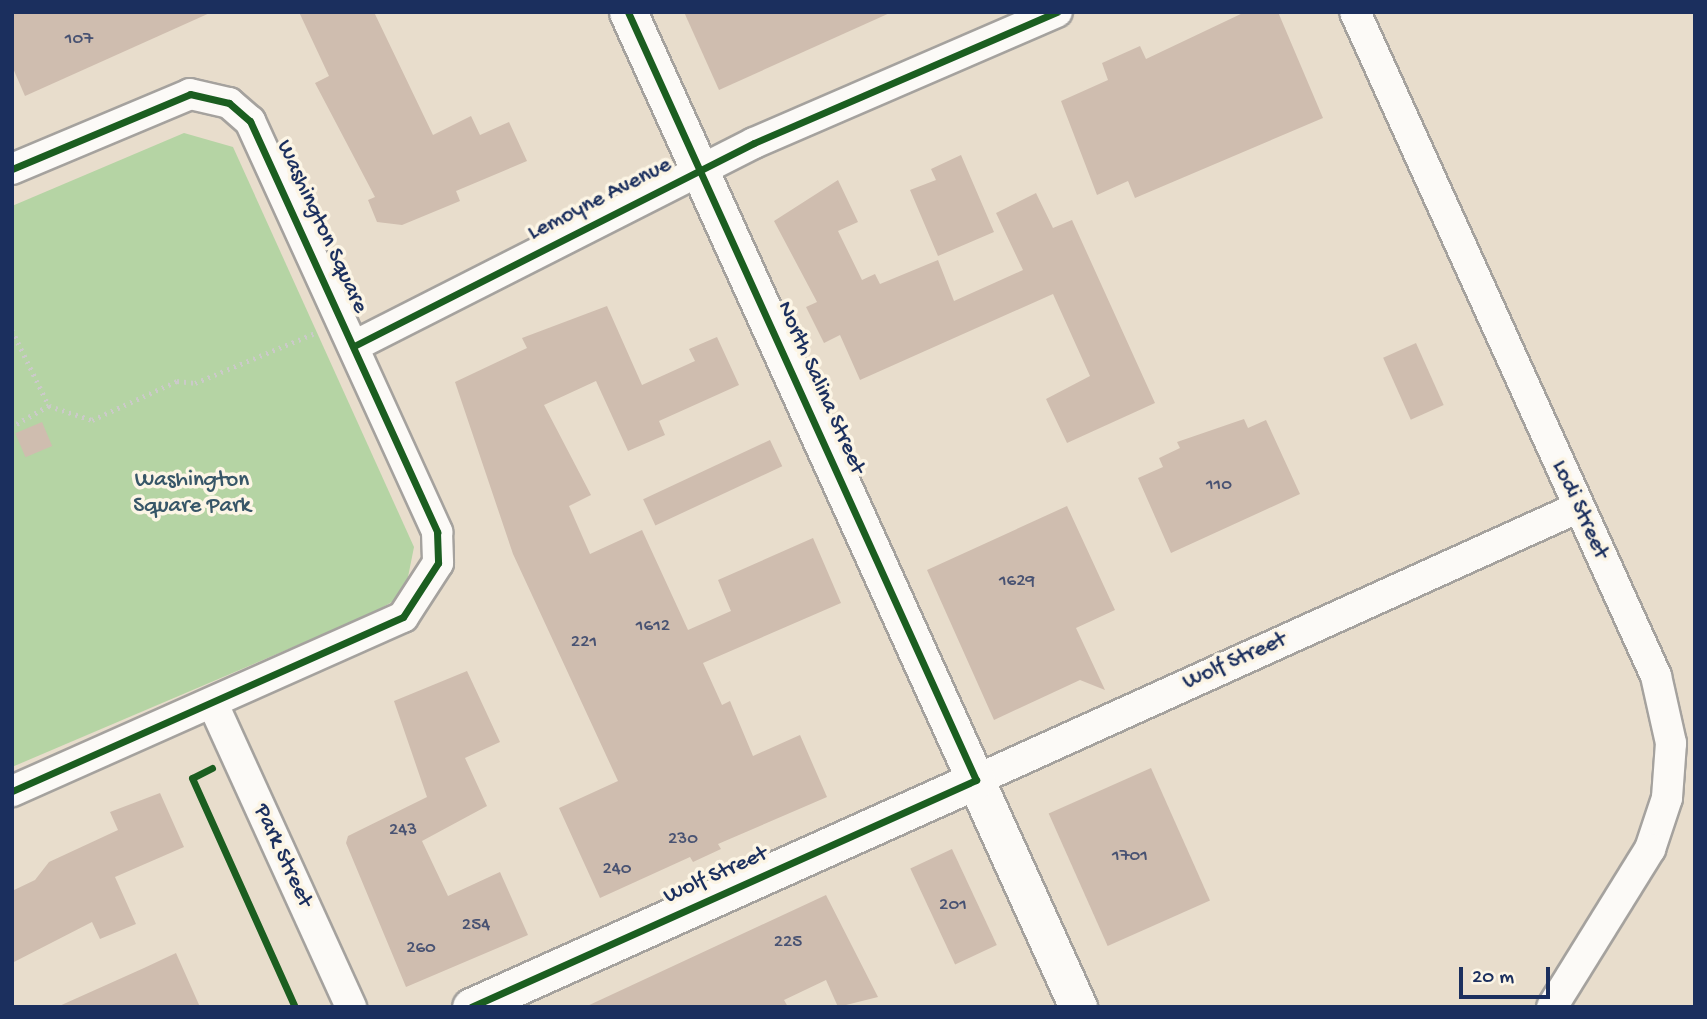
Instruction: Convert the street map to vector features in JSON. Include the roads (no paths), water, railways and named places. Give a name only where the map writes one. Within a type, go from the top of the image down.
[{"type":"main road","name":"North Salina Street","points":[[628,12],[1078,1007]]},
{"type":"main road","name":"Wolf Street","points":[[471,1007],[976,780]]},
{"type":"street","name":"Lemoyne Avenue","points":[[350,333],[700,171],[1057,12]]},
{"type":"street","name":"Lodi Street","points":[[1355,12],[1577,508],[1656,676],[1671,743],[1667,798],[1650,849],[1552,1007]]},
{"type":"street","name":"Washington Square","points":[[12,169],[166,100],[190,94],[229,103],[250,121],[350,333],[437,532],[438,563],[403,617],[213,704],[12,791]]},
{"type":"street","name":"Wolf Street","points":[[976,780],[1577,508]]},
{"type":"street","name":"Park Street","points":[[213,704],[351,1007]]},
{"type":"park label","name":"Washington Square Park","points":[[192,494]]}]
